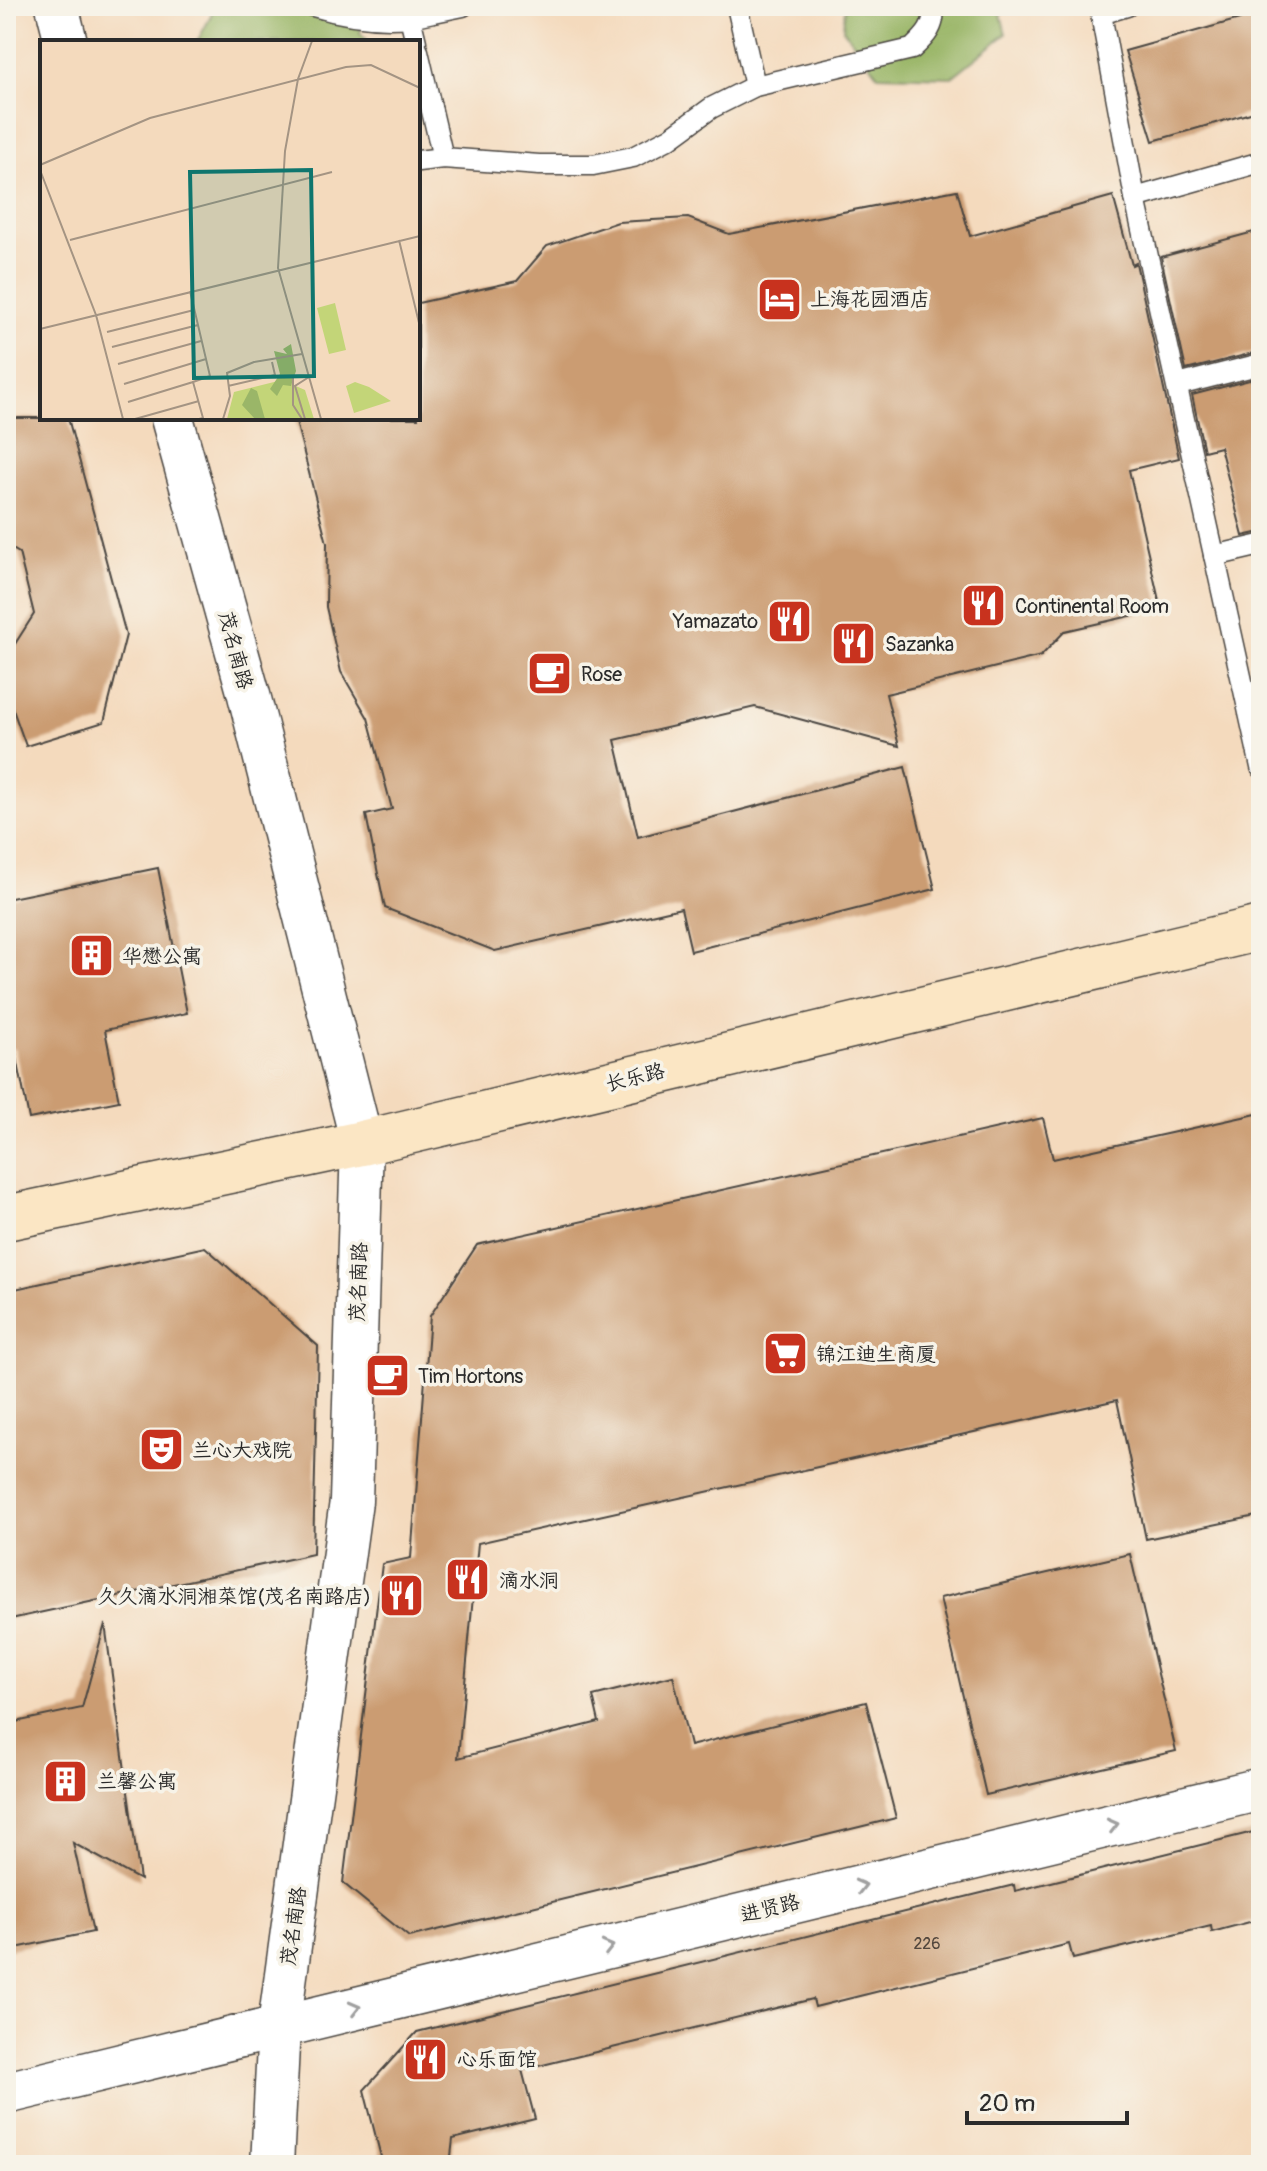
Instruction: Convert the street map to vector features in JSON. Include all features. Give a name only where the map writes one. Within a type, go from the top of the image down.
[{"type":"street","points":[[57,6],[66,40]]},
{"type":"street","name":"茂名南路","points":[[173,420],[249,695],[362,1143],[351,1501],[279,2026],[272,2165]]},
{"type":"street","name":"长乐路","points":[[6,1218],[362,1143],[1261,928]]},
{"type":"street","name":"进贤路","points":[[6,2093],[1261,1789]]},
{"type":"lane","points":[[313,6],[342,15],[379,20],[463,6]]},
{"type":"lane","points":[[737,6],[755,86]]},
{"type":"lane","points":[[420,161],[443,158],[539,165],[593,165],[633,157],[670,138],[711,108],[755,86],[912,49],[930,33],[933,6]]},
{"type":"lane","points":[[1127,6],[1101,14],[1135,198],[1214,556],[1256,718],[1261,767]]},
{"type":"lane","points":[[410,17],[416,40]]},
{"type":"lane","points":[[420,60],[443,158]]},
{"type":"lane","points":[[1135,198],[1261,162]]},
{"type":"lane","points":[[1178,385],[1261,364]]},
{"type":"lane","points":[[1214,556],[1261,545]]},
{"type":"green space","points":[[213,6],[366,6],[360,33],[367,40],[198,40]]},
{"type":"green space","points":[[845,6],[999,6],[1006,34],[952,77],[878,75],[843,29]]},
{"type":"building","points":[[1261,13],[1261,110],[1153,141],[1125,51]]},
{"type":"building","name":"上海花园酒店","points":[[957,190],[970,236],[1113,196],[1132,265],[1136,263],[1179,458],[1129,470],[1161,609],[1065,631],[1041,656],[886,694],[899,746],[755,707],[615,740],[638,837],[905,767],[935,889],[691,951],[681,908],[495,951],[385,908],[366,815],[392,809],[368,718],[341,672],[326,607],[327,543],[296,420],[420,420],[420,303],[517,281],[547,246],[618,222],[688,218],[729,234]]},
{"type":"building","points":[[1261,230],[1261,351],[1186,370],[1161,257]]},
{"type":"building","points":[[1261,377],[1261,532],[1243,536],[1220,447],[1204,451],[1192,395]]},
{"type":"building","points":[[6,418],[69,420],[126,635],[104,722],[26,746],[6,690],[6,658],[34,614],[19,553],[6,545]]},
{"type":"building","name":"华懋公寓","points":[[158,868],[187,1013],[105,1030],[119,1101],[29,1119],[15,1048],[6,1050],[6,899]]},
{"type":"building","points":[[1261,1113],[1261,1515],[1146,1539],[1117,1400],[478,1543],[458,1758],[599,1722],[593,1696],[673,1676],[690,1746],[866,1702],[896,1818],[409,1937],[343,1883],[382,1564],[411,1558],[430,1316],[477,1245],[1043,1118],[1053,1159]]},
{"type":"building","name":"兰心大戏院","points":[[205,1247],[318,1346],[313,1554],[6,1620],[6,1291]]},
{"type":"building","points":[[1130,1554],[1176,1751],[986,1795],[940,1598]]},
{"type":"building","name":"兰馨公寓","points":[[105,1624],[140,1880],[73,1843],[93,1932],[6,1950],[6,1724],[82,1708]]},
{"type":"building","points":[[1261,1830],[1261,1919],[1212,1932],[1211,1926],[1073,1959],[1069,1944],[815,2007],[813,1999],[522,2070],[535,2119],[453,2139],[450,2165],[383,2165],[364,2090],[417,2032],[1014,1885],[1015,1891]]},
{"type":"place","name":"上海花园酒店","points":[[779,299]]},
{"type":"place","name":"Continental Room","points":[[984,606]]},
{"type":"place","name":"Yamazato","points":[[789,621]]},
{"type":"place","name":"Sazanka","points":[[854,644]]},
{"type":"place","name":"Rose","points":[[550,674]]},
{"type":"place","name":"华懋公寓","points":[[91,956]]},
{"type":"place","name":"锦江迪生商厦","points":[[785,1354]]},
{"type":"place","name":"Tim Hortons","points":[[387,1376]]},
{"type":"place","name":"兰心大戏院","points":[[161,1450]]},
{"type":"place","name":"滴水洞","points":[[468,1580]]},
{"type":"place","name":"久久滴水洞湘菜馆(茂名南路店)","points":[[402,1596]]},
{"type":"place","name":"兰馨公寓","points":[[66,1781]]},
{"type":"place","name":"心乐面馆","points":[[426,2059]]}]
